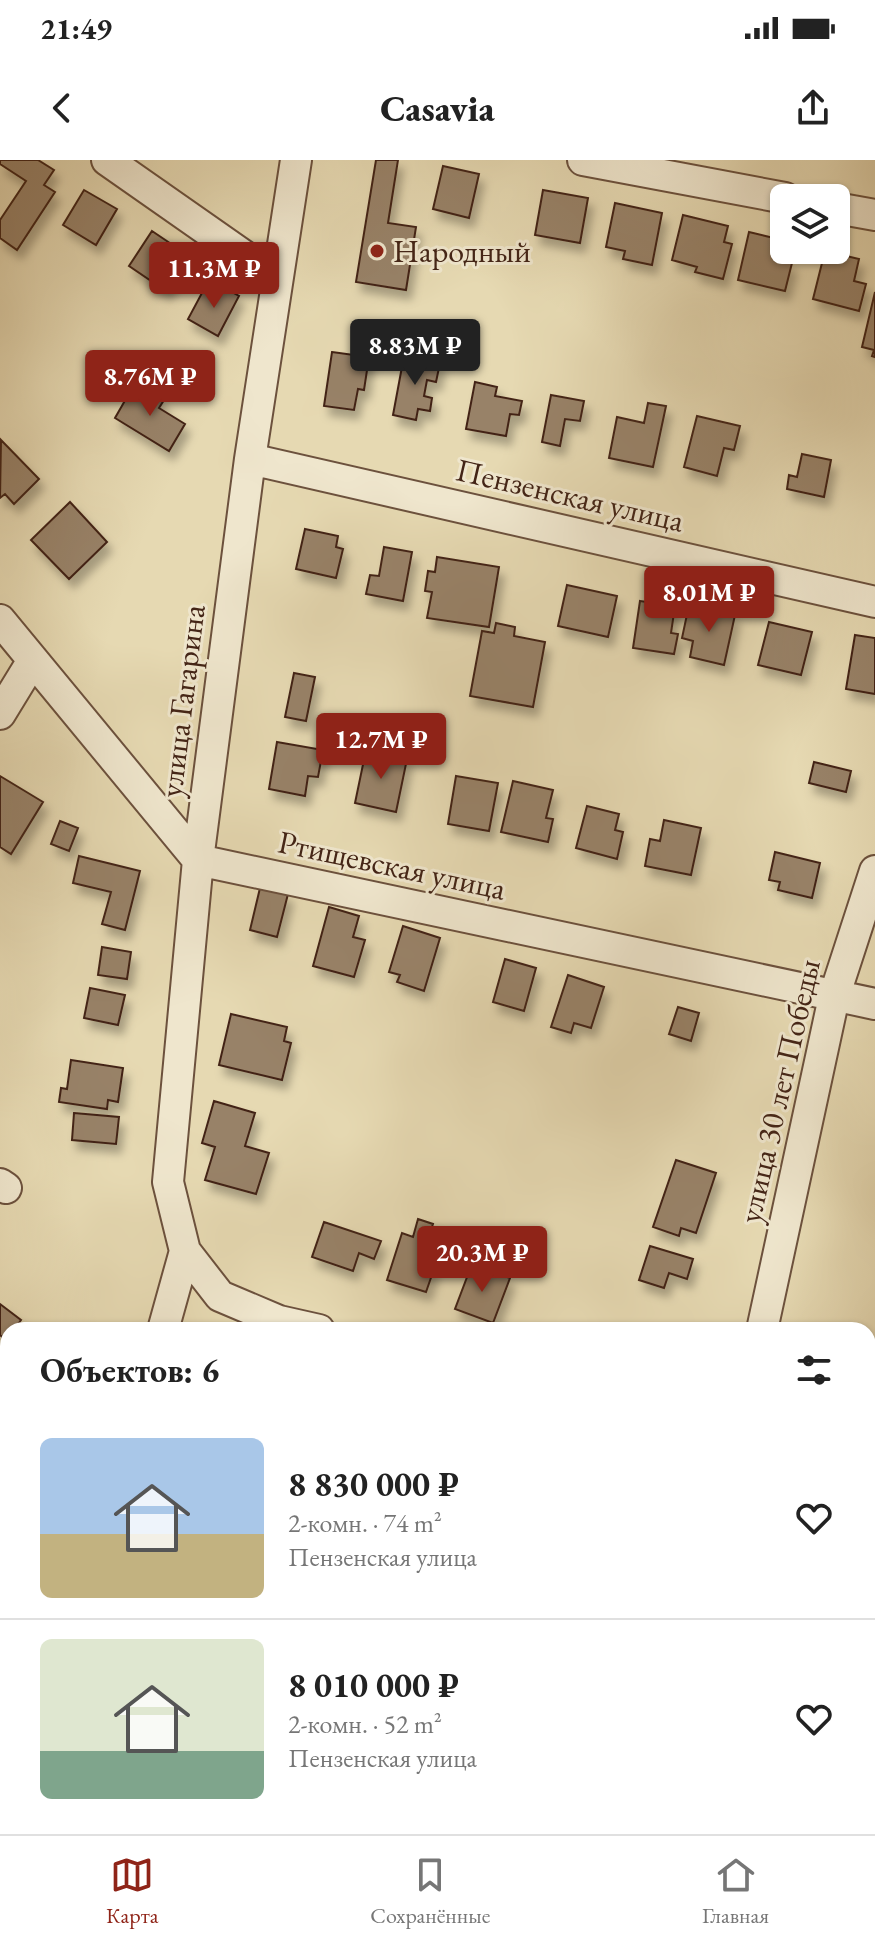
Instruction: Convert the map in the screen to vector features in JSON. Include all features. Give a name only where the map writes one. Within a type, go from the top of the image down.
[{"type":"street","points":[[107,160],[277,279]]},
{"type":"street","name":"улица Гагарина","points":[[185,1251],[168,1182],[198,860],[250,459],[296,160]]},
{"type":"street","points":[[583,160],[770,195]]},
{"type":"street","points":[[850,211],[875,215]]},
{"type":"street","name":"Пензенская улица","points":[[250,459],[875,602]]},
{"type":"street","points":[[0,620],[198,860]]},
{"type":"street","points":[[0,714],[33,660]]},
{"type":"street","name":"Ртищевская улица","points":[[198,860],[875,1004]]},
{"type":"street","name":"улица 30 лет Победы","points":[[764,1322],[834,997],[875,871]]},
{"type":"street","points":[[165,1322],[185,1251]]},
{"type":"street","points":[[185,1251],[220,1296],[283,1322]]},
{"type":"building","points":[[0,160],[38,160],[54,170],[44,185],[55,192],[17,250],[0,238],[0,220],[26,181],[0,164]]},
{"type":"building","points":[[376,160],[398,160],[388,223],[416,227],[406,290],[356,282]]},
{"type":"building","points":[[443,166],[479,174],[469,218],[433,209]]},
{"type":"building","points":[[84,190],[117,209],[96,245],[63,225]]},
{"type":"building","points":[[543,190],[588,198],[580,243],[535,235]]},
{"type":"building","points":[[615,203],[662,213],[652,265],[623,259],[625,251],[606,247]]},
{"type":"building","points":[[683,215],[728,226],[724,242],[732,244],[723,279],[695,272],[697,267],[672,260]]},
{"type":"building","points":[[152,231],[189,256],[166,291],[129,266]]},
{"type":"building","points":[[749,232],[770,237],[770,264],[792,264],[785,291],[738,280]]},
{"type":"building","points":[[850,257],[859,259],[854,281],[866,284],[859,311],[813,299],[822,264],[850,264]]},
{"type":"building","points":[[221,286],[239,296],[218,336],[188,319],[203,291],[215,297]]},
{"type":"building","points":[[875,292],[875,357],[872,356],[874,350],[862,347]]},
{"type":"building","points":[[332,352],[369,357],[364,390],[358,389],[354,410],[324,406]]},
{"type":"building","points":[[404,356],[440,363],[436,382],[427,380],[424,396],[432,398],[430,411],[418,409],[416,420],[393,415]]},
{"type":"building","points":[[475,382],[497,387],[495,396],[522,401],[519,415],[510,414],[506,436],[466,429]]},
{"type":"building","points":[[135,383],[164,400],[159,408],[185,424],[169,451],[115,418]]},
{"type":"building","points":[[551,395],[584,401],[580,421],[565,419],[560,446],[542,442]]},
{"type":"building","points":[[648,403],[666,406],[653,467],[609,458],[617,417],[644,423]]},
{"type":"building","points":[[697,416],[740,426],[734,450],[724,448],[717,476],[684,467]]},
{"type":"building","points":[[1,440],[39,479],[14,504],[5,494],[0,498]]},
{"type":"building","points":[[802,454],[831,460],[824,497],[787,489],[789,475],[797,477]]},
{"type":"building","points":[[70,502],[107,542],[69,579],[31,540]]},
{"type":"building","points":[[305,529],[338,536],[336,547],[343,549],[336,578],[296,569]]},
{"type":"building","points":[[384,547],[412,552],[403,601],[366,594],[370,575],[379,576]]},
{"type":"building","points":[[437,557],[499,567],[489,627],[427,618],[432,592],[425,591],[428,571],[435,572]]},
{"type":"building","points":[[567,585],[617,596],[608,637],[558,626]]},
{"type":"building","points":[[640,601],[675,606],[671,633],[678,634],[674,654],[633,648]]},
{"type":"building","points":[[689,605],[735,615],[724,665],[690,657],[693,641],[682,638]]},
{"type":"building","points":[[769,622],[812,632],[801,675],[758,665]]},
{"type":"building","points":[[496,623],[515,627],[514,636],[545,642],[533,707],[470,696],[482,631],[494,633]]},
{"type":"building","points":[[855,635],[875,638],[875,694],[846,689]]},
{"type":"building","points":[[294,673],[315,677],[306,721],[285,717]]},
{"type":"building","points":[[277,742],[323,750],[318,777],[308,776],[305,796],[269,789]]},
{"type":"building","points":[[366,750],[407,759],[396,812],[355,803]]},
{"type":"building","points":[[814,762],[851,771],[846,792],[809,783]]},
{"type":"building","points":[[0,776],[43,802],[11,854],[0,847]]},
{"type":"building","points":[[456,776],[498,783],[489,831],[448,824]]},
{"type":"building","points":[[513,781],[553,790],[546,818],[553,819],[548,842],[501,832]]},
{"type":"building","points":[[587,806],[619,814],[615,830],[623,832],[617,859],[576,848]]},
{"type":"building","points":[[664,820],[701,828],[691,875],[645,866],[650,839],[660,841]]},
{"type":"building","points":[[60,821],[78,828],[69,851],[51,844]]},
{"type":"building","points":[[775,852],[820,863],[812,898],[778,890],[780,882],[769,880]]},
{"type":"building","points":[[79,856],[140,871],[125,930],[102,924],[111,892],[73,883]]},
{"type":"building","points":[[260,888],[288,894],[277,937],[250,930]]},
{"type":"building","points":[[329,907],[359,916],[353,937],[365,940],[354,977],[313,966]]},
{"type":"building","points":[[403,926],[440,938],[424,991],[397,982],[400,975],[389,972]]},
{"type":"building","points":[[102,947],[131,952],[127,979],[98,975]]},
{"type":"building","points":[[505,959],[536,968],[524,1011],[493,1002]]},
{"type":"building","points":[[568,975],[604,987],[591,1028],[574,1023],[571,1033],[551,1027]]},
{"type":"building","points":[[90,988],[125,995],[118,1025],[84,1018]]},
{"type":"building","points":[[678,1007],[699,1013],[691,1041],[669,1034]]},
{"type":"building","points":[[231,1014],[287,1027],[284,1041],[291,1043],[282,1080],[219,1065]]},
{"type":"building","points":[[71,1060],[123,1068],[118,1102],[108,1100],[107,1109],[59,1102],[61,1088],[67,1089]]},
{"type":"building","points":[[214,1101],[255,1113],[245,1146],[269,1153],[256,1194],[205,1180],[215,1147],[202,1143]]},
{"type":"building","points":[[74,1113],[119,1117],[116,1144],[72,1140]]},
{"type":"building","points":[[676,1160],[716,1173],[696,1233],[681,1228],[679,1236],[653,1227]]},
{"type":"building","points":[[418,1219],[433,1224],[419,1265],[434,1269],[426,1292],[387,1280],[402,1233],[413,1237]]},
{"type":"building","points":[[324,1222],[381,1241],[374,1259],[359,1253],[353,1271],[312,1257]]},
{"type":"building","points":[[650,1246],[693,1259],[687,1279],[669,1273],[664,1288],[639,1280]]},
{"type":"building","points":[[472,1264],[510,1278],[493,1322],[455,1309]]},
{"type":"building","points":[[0,1304],[21,1320],[20,1322],[0,1322]]},
{"type":"place","name":"Народный","points":[[377,251]]}]
